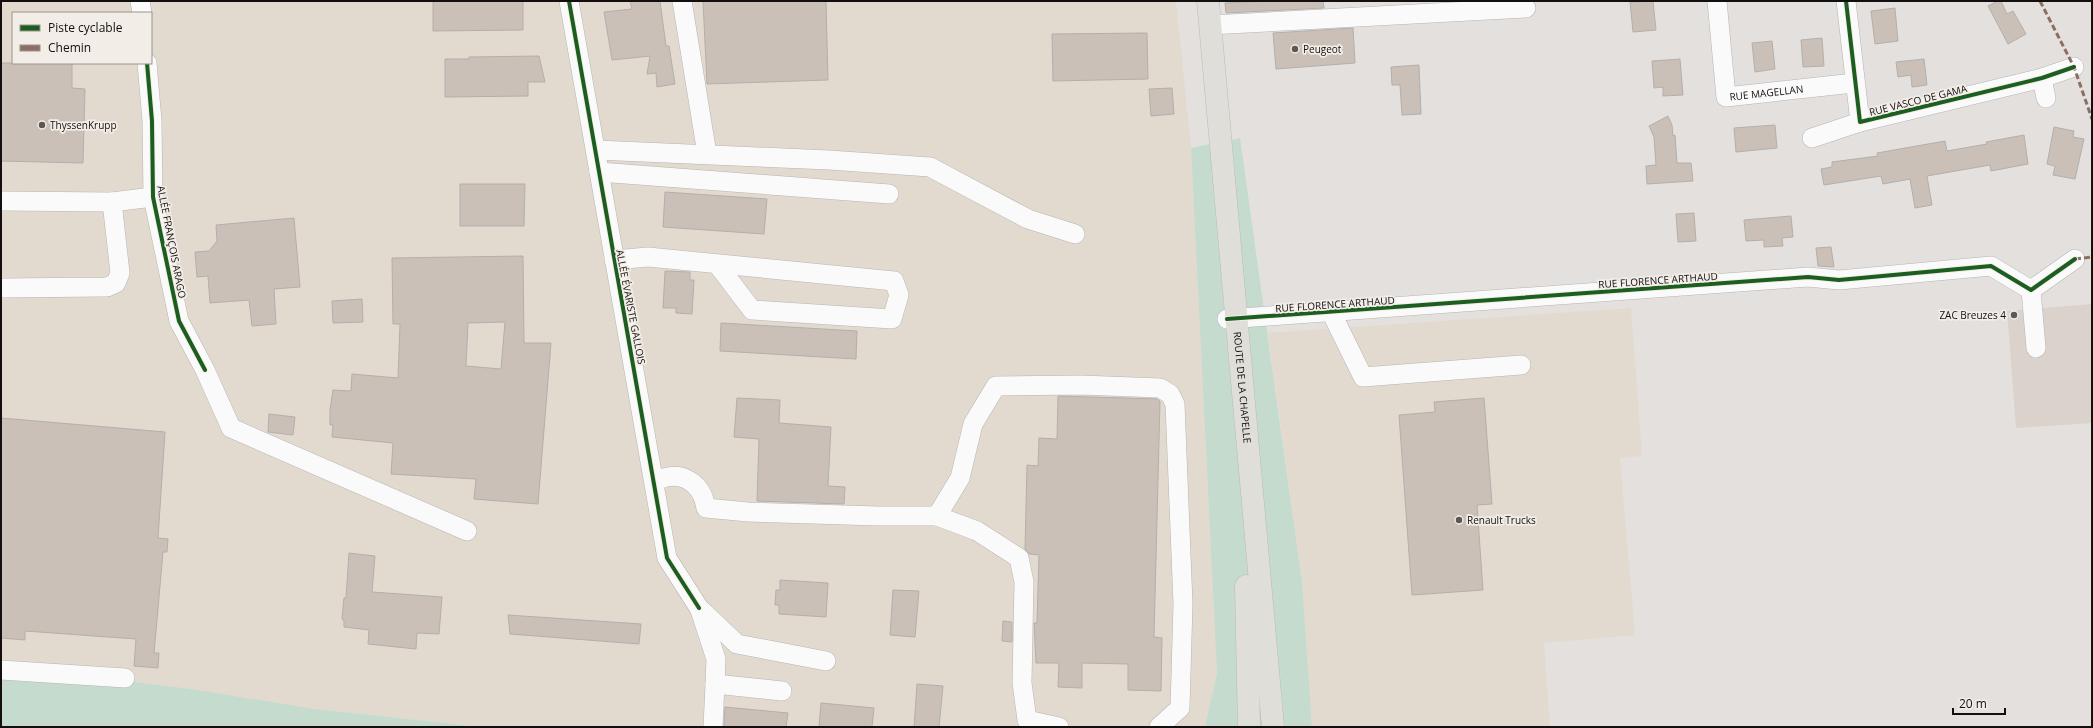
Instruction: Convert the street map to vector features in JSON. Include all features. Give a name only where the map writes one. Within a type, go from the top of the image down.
[{"type":"main road","name":"ROUTE DE LA CHAPELLE","points":[[1194,1],[1232,318],[1273,727]]},
{"type":"main road","name":"ROUTE DE LA CHAPELLE","points":[[1208,1],[1232,318],[1243,505],[1248,622],[1249,727]]},
{"type":"street","points":[[140,1],[142,12]]},
{"type":"street","name":"ALLÉE ÉVARISTE GALLOIS","points":[[569,1],[667,558],[699,608]]},
{"type":"street","points":[[682,1],[707,154]]},
{"type":"street","name":"RUE MAGELLAN","points":[[1717,1],[1726,97],[1854,83]]},
{"type":"street","name":"RUE VASCO DE GAMA","points":[[1846,1],[1854,83],[1860,122]]},
{"type":"street","points":[[1210,25],[1526,8]]},
{"type":"street","name":"ALLÉE FRANÇOIS ARAGO","points":[[147,64],[152,121],[153,197],[180,321],[205,370],[231,428],[467,531]]},
{"type":"street","name":"RUE VASCO DE GAMA","points":[[1812,138],[1860,122],[2042,78],[2074,67]]},
{"type":"street","points":[[2042,78],[2046,98]]},
{"type":"street","points":[[596,150],[829,160],[930,167],[1028,219],[1076,234]]},
{"type":"street","points":[[599,172],[889,194]]},
{"type":"street","points":[[1,201],[112,202],[153,197]]},
{"type":"street","points":[[1,288],[108,288],[116,283],[120,273],[112,202]]},
{"type":"street","points":[[614,260],[648,257],[894,281],[899,295],[892,319],[752,310],[718,264]]},
{"type":"street","points":[[2036,348],[2031,290],[2075,259]]},
{"type":"street","name":"RUE FLORENCE ARTHAUD","points":[[1232,318],[1808,277],[1839,280],[1991,266],[2031,290]]},
{"type":"street","points":[[1331,312],[1363,377],[1521,366]]},
{"type":"street","points":[[937,516],[960,478],[973,424],[996,386],[1081,385],[1160,388],[1170,394],[1175,404],[1183,604],[1180,708],[1159,727]]},
{"type":"street","points":[[654,482],[668,477],[684,478],[697,486],[702,493],[706,508],[763,512],[937,516],[977,530],[1019,558],[1024,582],[1022,683],[1027,720],[1059,727]]},
{"type":"street","points":[[699,608],[738,644],[826,661]]},
{"type":"street","points":[[699,608],[716,659],[713,727]]},
{"type":"street","points":[[1,670],[125,678]]},
{"type":"street","points":[[715,684],[782,691]]},
{"type":"shaded area","points":[[1,1],[1176,1],[1191,148],[1217,673],[1205,727],[481,727],[315,709],[192,689],[1,666]]},
{"type":"shaded area","points":[[2092,304],[2092,423],[2016,428],[2007,311]]},
{"type":"shaded area","name":"Renault Trucks","points":[[1631,308],[1642,456],[1620,458],[1635,635],[1544,643],[1550,727],[1312,727],[1302,582],[1268,333]]},
{"type":"green space","points":[[1240,138],[1302,582],[1312,727],[1205,727],[1217,673],[1191,148]]},
{"type":"green space","points":[[1,666],[192,689],[315,709],[481,727],[1,727]]},
{"type":"building","points":[[433,1],[523,1],[523,30],[433,31]]},
{"type":"building","points":[[630,1],[660,1],[666,46],[669,46],[675,84],[657,87],[656,73],[647,74],[650,56],[612,60],[604,12],[632,9]]},
{"type":"building","points":[[703,1],[826,1],[828,80],[707,84]]},
{"type":"building","points":[[1323,1],[1324,8],[1226,13],[1225,3]]},
{"type":"building","points":[[1653,1],[1656,30],[1633,32],[1630,2]]},
{"type":"building","points":[[2001,1],[2007,14],[2013,11],[2026,34],[2008,44],[1988,6]]},
{"type":"building","points":[[1895,8],[1898,41],[1875,44],[1871,11]]},
{"type":"building","points":[[1353,28],[1355,63],[1276,69],[1273,33]]},
{"type":"building","points":[[1147,33],[1148,79],[1053,81],[1052,34]]},
{"type":"building","points":[[1822,38],[1824,66],[1803,67],[1801,40]]},
{"type":"building","points":[[1772,41],[1775,69],[1755,72],[1752,43]]},
{"type":"building","points":[[539,56],[545,82],[528,82],[528,96],[445,97],[445,59],[469,59],[469,57]]},
{"type":"building","points":[[1680,59],[1683,95],[1663,96],[1663,87],[1654,88],[1652,61]]},
{"type":"building","points":[[1924,59],[1927,85],[1912,87],[1911,75],[1898,77],[1896,62]]},
{"type":"building","name":"ThyssenKrupp","points":[[1,63],[72,64],[72,88],[85,89],[83,163],[1,161]]},
{"type":"building","points":[[1419,65],[1421,114],[1402,115],[1400,85],[1392,85],[1391,67]]},
{"type":"building","points":[[1172,88],[1174,114],[1151,116],[1149,89]]},
{"type":"building","points":[[1668,116],[1672,125],[1673,136],[1675,135],[1677,163],[1691,163],[1693,181],[1647,184],[1646,166],[1656,165],[1654,137],[1649,126]]},
{"type":"building","points":[[1775,125],[1777,148],[1736,152],[1734,128]]},
{"type":"building","points":[[2054,127],[2074,131],[2073,137],[2084,139],[2075,179],[2053,175],[2055,166],[2047,164]]},
{"type":"building","points":[[2024,135],[2028,164],[1991,171],[1990,165],[1927,176],[1932,205],[1915,208],[1910,179],[1883,184],[1881,176],[1824,185],[1821,169],[1832,167],[1832,162],[1878,156],[1877,153],[1945,141],[1947,151],[1987,144],[1986,142]]},
{"type":"building","points":[[460,184],[525,184],[524,226],[460,226]]},
{"type":"building","points":[[665,192],[767,199],[764,234],[663,227]]},
{"type":"building","points":[[1694,213],[1696,241],[1678,242],[1676,214]]},
{"type":"building","points":[[1791,216],[1793,237],[1782,238],[1783,246],[1764,247],[1764,240],[1746,241],[1744,220]]},
{"type":"building","points":[[294,218],[300,287],[274,289],[276,324],[252,326],[249,300],[210,303],[208,276],[197,277],[195,252],[209,251],[217,241],[216,225]]},
{"type":"building","points":[[1831,247],[1834,267],[1818,266],[1816,248]]},
{"type":"building","points":[[523,256],[524,343],[551,343],[538,504],[474,499],[476,479],[391,474],[393,443],[332,437],[333,425],[330,425],[330,410],[333,390],[351,391],[352,374],[398,378],[400,324],[393,324],[392,258]],"holes":[[[505,322],[501,369],[466,366],[468,323]]]},
{"type":"building","points":[[665,271],[690,272],[690,280],[694,280],[692,314],[676,313],[676,308],[663,308]]},
{"type":"building","points":[[362,299],[363,322],[333,323],[332,301]]},
{"type":"building","points":[[721,323],[857,331],[856,359],[720,351]]},
{"type":"building","points":[[1058,396],[1157,399],[1160,401],[1154,637],[1162,638],[1161,691],[1128,690],[1128,664],[1082,663],[1082,688],[1058,687],[1059,663],[1036,663],[1034,623],[1037,623],[1039,555],[1029,554],[1025,549],[1027,465],[1038,466],[1039,438],[1057,439]]},
{"type":"building","points":[[737,398],[780,400],[779,423],[831,427],[828,486],[845,487],[844,504],[757,501],[759,439],[734,437]]},
{"type":"building","points":[[1484,398],[1492,504],[1477,505],[1483,590],[1412,595],[1399,415],[1435,412],[1434,402]]},
{"type":"building","points":[[269,414],[295,417],[293,435],[268,432]]},
{"type":"building","points":[[1,418],[165,432],[158,538],[168,539],[167,552],[163,552],[154,653],[159,653],[158,668],[134,666],[136,639],[25,631],[25,640],[1,638]]},
{"type":"building","points":[[349,553],[375,556],[372,592],[442,597],[439,634],[417,633],[416,649],[368,644],[369,630],[344,627],[344,621],[342,619],[344,598],[346,598]]},
{"type":"building","points":[[780,580],[828,583],[826,617],[779,614],[779,605],[775,605],[776,590],[780,590]]},
{"type":"building","points":[[893,590],[919,591],[915,637],[890,635]]},
{"type":"building","points":[[508,615],[641,624],[639,644],[510,634]]},
{"type":"building","points":[[1003,621],[1012,622],[1012,642],[1002,641]]},
{"type":"building","points":[[917,684],[943,686],[939,727],[914,727]]},
{"type":"building","points":[[821,703],[874,708],[872,727],[819,727]]},
{"type":"building","points":[[725,707],[788,713],[786,727],[724,727]]},
{"type":"marked path","points":[[2040,1],[2074,67],[2092,119]]},
{"type":"marked path","points":[[2075,259],[2092,257]]},
{"type":"cycle path","points":[[569,1],[667,558],[699,608]]},
{"type":"cycle path","points":[[1846,1],[1860,122],[2042,78],[2074,67]]},
{"type":"cycle path","points":[[147,64],[152,121],[153,197],[179,321],[205,370]]},
{"type":"cycle path","points":[[1227,319],[1808,277],[1839,280],[1991,266],[2031,290],[2075,259]]},
{"type":"place","name":"Peugeot","points":[[1295,49]]},
{"type":"place","name":"ThyssenKrupp","points":[[42,125]]},
{"type":"place","name":"ZAC Breuzes 4","points":[[2014,315]]},
{"type":"place","name":"Renault Trucks","points":[[1459,520]]}]
